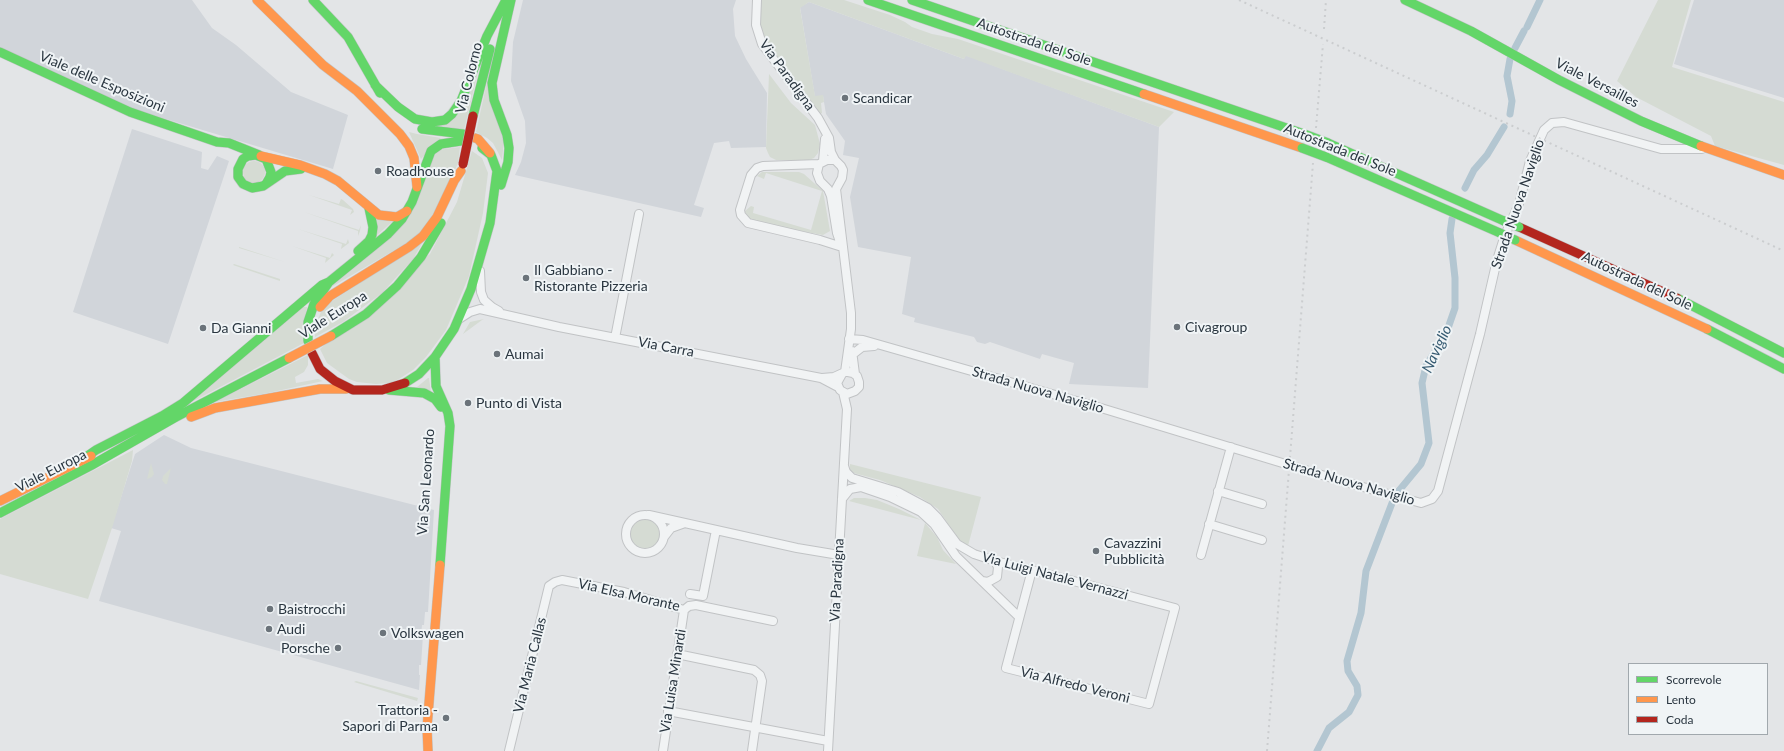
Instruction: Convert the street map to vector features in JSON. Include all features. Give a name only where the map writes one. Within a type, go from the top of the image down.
[{"type":"main road","points":[[257,0],[323,64],[361,96],[404,138],[414,158],[418,187]]},
{"type":"main road","points":[[313,0],[344,31],[375,85],[398,107],[414,119],[432,122],[445,120],[452,114],[461,101],[487,36],[506,0]]},
{"type":"main road","name":"Via Colorno","points":[[462,167],[489,53],[506,0]]},
{"type":"main road","points":[[490,224],[509,155],[508,140],[494,100],[492,83],[511,0]]},
{"type":"main road","name":"Autostrada del Sole","points":[[868,0],[1326,157],[1516,240],[1683,317],[1784,369]]},
{"type":"main road","name":"Autostrada del Sole","points":[[912,0],[1328,143],[1688,303],[1784,353]]},
{"type":"main road","name":"Viale Versailles","points":[[1405,0],[1497,45],[1614,108],[1708,149],[1782,175]]},
{"type":"main road","name":"Viale delle Esposizioni","points":[[0,52],[130,112],[217,142],[235,152],[239,159],[238,177],[245,186],[254,188],[266,184],[285,171],[308,169]]},
{"type":"main road","name":"Viale Europa","points":[[375,85],[396,116],[409,125],[462,138],[441,144],[431,151],[418,187],[407,211],[399,223],[388,234],[329,282],[318,297],[309,318],[307,328],[310,340],[312,324],[323,302],[334,293],[414,244],[423,236],[437,217],[462,167]]},
{"type":"main road","name":"Viale Europa","points":[[312,353],[318,365],[327,375],[338,383],[353,390],[382,390],[403,385],[412,380],[436,357],[446,343],[458,320],[471,289],[490,224],[497,174],[495,164],[490,153],[478,139],[474,141]]},
{"type":"main road","name":"Viale delle Esposizioni","points":[[217,142],[229,143],[260,156],[300,165],[325,174],[338,181],[358,196],[369,208],[379,215],[397,218],[407,211]]},
{"type":"main road","points":[[239,166],[241,161],[248,156],[260,156],[268,161],[271,169],[270,177],[266,184]]},
{"type":"main road","name":"Viale Europa","points":[[0,513],[92,466],[176,417],[331,336],[359,319],[397,286],[417,263],[440,226],[453,196],[462,167]]},
{"type":"main road","points":[[338,275],[369,242],[373,227],[369,208]]},
{"type":"main road","points":[[83,458],[179,406],[322,285],[329,282]]},
{"type":"main road","name":"Via San Leonardo","points":[[423,751],[427,728],[450,426],[448,413],[436,386],[436,357]]},
{"type":"main road","points":[[92,466],[189,418],[215,408],[320,389],[353,390]]},
{"type":"main road","name":"Via San Leonardo","points":[[382,390],[415,391],[428,395],[438,402],[443,414],[444,428],[433,578],[434,623]]},
{"type":"main road","name":"Viale Europa","points":[[0,501],[83,458],[176,417]]},
{"type":"main road","name":"Via San Leonardo","points":[[427,728],[428,751]]},
{"type":"street","name":"Via Paradigna","points":[[757,0],[756,24],[762,44],[810,106],[829,138],[831,152],[835,160],[843,170],[842,178],[836,189],[842,232],[842,246],[850,299],[850,339]]},
{"type":"street","name":"Strada Nuova Naviglio","points":[[850,339],[863,340],[891,348],[1421,503],[1432,499],[1438,492],[1480,334],[1497,260],[1505,235],[1520,204],[1530,161],[1546,127],[1555,122],[1568,122],[1661,148],[1674,150],[1708,149]]},
{"type":"street","name":"Via Paradigna","points":[[822,125],[825,147],[821,163],[816,173],[820,181],[828,189],[831,196],[837,233],[842,246]]},
{"type":"street","points":[[835,160],[831,159],[821,163],[762,166],[757,168],[752,174],[740,210],[741,215],[748,223],[842,246]]},
{"type":"street","points":[[1766,168],[1782,175]]},
{"type":"street","points":[[823,184],[832,185],[839,181]]},
{"type":"street","points":[[616,338],[639,214]]},
{"type":"street","name":"Via Carra","points":[[483,250],[480,270],[480,292],[484,300],[492,307],[511,316]]},
{"type":"street","name":"Via Carra","points":[[458,320],[470,312],[480,309],[616,338],[821,378],[834,377],[843,373]]},
{"type":"street","points":[[847,409],[853,393],[859,384],[859,380],[855,374],[850,339]]},
{"type":"street","points":[[847,409],[838,380],[843,373],[850,339]]},
{"type":"street","name":"Strada Nuova Naviglio","points":[[852,354],[858,349],[866,346],[891,348]]},
{"type":"street","points":[[843,373],[850,372],[855,374]]},
{"type":"street","name":"Via Carra","points":[[821,378],[841,390]]},
{"type":"street","points":[[841,390],[853,393]]},
{"type":"street","name":"Via Paradigna","points":[[828,751],[847,409]]},
{"type":"street","points":[[1201,555],[1231,447]]},
{"type":"street","name":"Via Luigi Natale Vernazzi","points":[[844,466],[846,472],[852,478],[898,492],[928,508],[937,517],[957,544],[974,554],[995,562],[1032,570],[1175,608],[1149,704]]},
{"type":"street","points":[[842,502],[844,495],[850,489],[861,487],[884,494],[914,508],[932,521],[953,553],[1019,617]]},
{"type":"street","points":[[1218,491],[1262,504]]},
{"type":"street","points":[[686,524],[671,528],[657,549],[649,553],[639,552],[629,544],[626,535],[629,523],[637,517],[649,515],[839,555]]},
{"type":"street","points":[[649,515],[657,519],[661,524],[664,532],[663,538]]},
{"type":"street","points":[[1209,524],[1262,540]]},
{"type":"street","points":[[690,594],[703,596],[716,530]]},
{"type":"street","points":[[982,581],[988,582],[997,577],[998,568],[995,562]]},
{"type":"street","name":"Via Alfredo Veroni","points":[[1032,570],[1006,668],[1149,704]]},
{"type":"street","name":"Via Elsa Morante","points":[[555,582],[562,580],[624,592],[684,610],[689,606],[696,606],[773,621]]},
{"type":"street","name":"Via Maria Callas","points":[[509,751],[549,586],[555,582]]},
{"type":"street","name":"Via Luisa Minardi","points":[[663,751],[684,610]]},
{"type":"street","points":[[677,654],[754,670],[760,675],[762,681],[752,751]]},
{"type":"street","points":[[668,711],[756,726],[828,741]]},
{"type":"shaded area","points":[[0,0],[192,0],[212,28],[236,45],[291,92],[348,115],[333,169],[139,111],[0,49]]},
{"type":"shaded area","points":[[523,0],[736,0],[733,9],[735,36],[746,59],[767,93],[766,147],[731,148],[729,141],[714,143],[694,205],[704,208],[701,217],[515,175],[521,162],[526,143],[525,121],[511,81],[513,42]]},
{"type":"shaded area","points":[[760,0],[844,0],[890,15],[912,27],[932,34],[958,39],[1174,112],[1159,127],[966,56],[964,59],[809,2],[800,8],[815,96],[823,95],[824,102],[821,103],[822,113],[820,114],[767,46],[760,30]]},
{"type":"shaded area","points":[[1658,0],[1691,0],[1672,67],[1784,102],[1784,165],[1715,146],[1711,136],[1636,97],[1617,81]]},
{"type":"shaded area","points":[[1694,0],[1784,0],[1784,98],[1674,64]]},
{"type":"shaded area","points":[[809,2],[964,59],[965,55],[1159,127],[1148,388],[1069,384],[1074,363],[1042,354],[1040,359],[990,342],[985,344],[977,342],[974,337],[914,322],[915,318],[902,314],[911,257],[858,247],[850,197],[859,158],[843,155],[845,141],[826,114],[823,96],[815,97],[800,7]]},
{"type":"shaded area","points":[[479,68],[464,130],[437,125]]},
{"type":"shaded area","points":[[489,73],[504,140],[502,160],[493,143],[476,132]]},
{"type":"shaded area","points":[[769,74],[791,103],[815,125],[820,144],[818,153],[814,158],[809,160],[776,160],[770,157],[766,148]]},
{"type":"shaded area","points":[[132,129],[202,152],[201,168],[208,170],[217,156],[229,161],[168,344],[73,312]]},
{"type":"shaded area","points":[[409,132],[417,134],[441,138],[421,159]]},
{"type":"shaded area","points":[[460,147],[458,163],[443,198],[420,235],[330,288],[393,236],[437,150]]},
{"type":"shaded area","points":[[472,151],[482,158],[488,173],[483,213],[469,276],[446,330],[426,357],[413,370],[399,379],[390,383],[376,384],[357,382],[349,379],[327,363],[320,349],[430,254],[457,202]]},
{"type":"shaded area","points":[[254,161],[262,164],[265,172],[262,180],[254,183],[246,180],[243,172],[246,164]]},
{"type":"shaded area","points":[[762,172],[799,172],[804,174],[823,191],[830,231],[823,235],[754,223],[746,217],[745,211],[751,206],[754,207],[753,213],[811,230],[822,191],[766,173],[764,179],[757,176]]},
{"type":"shaded area","points":[[309,195],[339,204],[341,199],[353,209],[354,212],[350,215],[352,210]]},
{"type":"shaded area","points":[[304,212],[359,230],[361,225],[360,231],[358,236],[358,231]]},
{"type":"shaded area","points":[[375,217],[392,222],[376,236]]},
{"type":"shaded area","points":[[298,229],[346,244],[348,239],[349,243],[341,249],[342,244]]},
{"type":"shaded area","points":[[423,242],[413,259],[382,293],[343,322],[315,337],[316,324],[323,307]]},
{"type":"shaded area","points":[[292,246],[330,258],[332,253],[334,255],[325,263],[326,258]]},
{"type":"shaded area","points":[[239,247],[285,262],[239,248]]},
{"type":"shaded area","points":[[234,264],[280,279],[280,281],[233,265]]},
{"type":"shaded area","points":[[303,307],[307,307],[304,343],[186,405]]},
{"type":"shaded area","points":[[484,319],[482,320],[463,334],[470,322]]},
{"type":"shaded area","points":[[308,355],[308,365],[304,372],[295,377],[296,383],[318,379],[323,381],[268,393],[215,402]]},
{"type":"shaded area","points":[[429,378],[431,392],[417,387]]},
{"type":"shaded area","points":[[164,435],[191,448],[434,510],[428,612],[425,612],[424,625],[422,625],[421,635],[423,635],[421,665],[419,665],[419,690],[99,601],[121,531],[111,528],[135,454]]},
{"type":"shaded area","points":[[133,450],[132,461],[113,525],[88,599],[0,574],[0,519]]},
{"type":"shaded area","points":[[151,463],[154,474],[152,477],[147,479]]},
{"type":"shaded area","points":[[850,464],[981,497],[968,546],[959,540],[938,509],[920,497],[880,480],[850,472]]},
{"type":"shaded area","points":[[171,468],[167,484],[165,484],[162,480],[163,476]]},
{"type":"shaded area","points":[[854,498],[877,500],[921,520],[849,501]]},
{"type":"shaded area","points":[[645,518],[651,519],[658,525],[661,534],[660,540],[654,547],[645,550],[639,549],[632,543],[629,534],[630,528],[636,521]]},
{"type":"shaded area","points":[[925,523],[937,537],[943,550],[956,564],[917,556]]},
{"type":"shaded area","points":[[356,681],[418,698],[417,701],[354,682]]},
{"type":"waterway","name":"Naviglio","points":[[1527,27],[1540,0]]},
{"type":"waterway","name":"Naviglio","points":[[1515,48],[1524,31]]},
{"type":"waterway","name":"Naviglio","points":[[1510,59],[1507,76],[1512,101],[1510,114]]},
{"type":"waterway","name":"Naviglio","points":[[1465,188],[1474,170],[1487,155],[1504,127]]},
{"type":"waterway","name":"Naviglio","points":[[1397,493],[1421,464],[1429,443],[1422,383],[1426,366],[1447,331],[1455,308],[1455,278],[1450,233],[1452,219]]},
{"type":"waterway","name":"Naviglio","points":[[1317,751],[1329,728],[1349,712],[1358,695],[1357,686],[1348,671],[1347,661],[1361,613],[1366,571],[1394,498]]},
{"type":"railway","points":[[1239,0],[1784,251]]},
{"type":"railway","points":[[1324,29],[1326,0]]},
{"type":"railway","points":[[1316,128],[1323,44]]},
{"type":"railway","points":[[1267,751],[1313,163]]},
{"type":"traffic: fast","points":[[313,0],[348,37],[380,93]]},
{"type":"traffic: fast","points":[[375,85],[398,107],[415,119],[432,122],[445,120],[452,114],[461,101],[487,36],[506,0]]},
{"type":"traffic: fast","points":[[501,185],[508,162],[509,148],[507,135],[494,100],[492,83],[511,0]]},
{"type":"traffic: fast","points":[[868,0],[1144,94]]},
{"type":"traffic: fast","points":[[912,0],[1304,134]]},
{"type":"traffic: fast","points":[[1405,0],[1471,31],[1559,80],[1641,121],[1701,146]]},
{"type":"traffic: fast","points":[[473,116],[490,49]]},
{"type":"traffic: fast","points":[[0,52],[130,112],[217,142],[229,143],[259,155]]},
{"type":"traffic: fast","points":[[422,129],[463,134]]},
{"type":"traffic: fast","points":[[1304,134],[1328,143]]},
{"type":"traffic: fast","points":[[308,341],[308,322],[314,304],[329,282],[388,234],[402,219],[412,202],[431,151],[441,144],[461,141]]},
{"type":"traffic: fast","points":[[1328,143],[1504,221]]},
{"type":"traffic: fast","points":[[405,383],[419,374],[435,357],[454,329],[471,289],[490,223],[497,171],[491,155],[482,148]]},
{"type":"traffic: fast","points":[[1302,148],[1326,157]]},
{"type":"traffic: fast","points":[[266,184],[270,177],[271,172],[266,159],[256,155],[248,156],[243,159],[238,169],[238,177],[243,184],[252,188],[263,186],[285,171],[301,169]]},
{"type":"traffic: fast","points":[[1326,157],[1500,233]]},
{"type":"traffic: fast","points":[[358,251],[369,241],[372,235],[373,227],[369,208]]},
{"type":"traffic: fast","points":[[1504,221],[1519,227]]},
{"type":"traffic: fast","points":[[331,336],[366,314],[397,286],[421,257],[441,223]]},
{"type":"traffic: fast","points":[[1500,233],[1515,240]]},
{"type":"traffic: fast","points":[[83,459],[96,450],[162,416],[183,403],[322,285],[329,282]]},
{"type":"traffic: fast","points":[[1677,298],[1784,353]]},
{"type":"traffic: fast","points":[[1707,329],[1784,369]]},
{"type":"traffic: fast","points":[[435,357],[436,386],[448,413],[450,426],[440,565]]},
{"type":"traffic: fast","points":[[0,513],[92,465],[176,417],[289,358]]},
{"type":"traffic: fast","points":[[389,390],[424,393],[435,399],[441,407]]},
{"type":"traffic: slow","points":[[257,0],[323,65],[357,91],[400,134],[409,146],[414,158],[417,187]]},
{"type":"traffic: slow","points":[[1144,94],[1302,148]]},
{"type":"traffic: slow","points":[[475,138],[478,139],[490,153]]},
{"type":"traffic: slow","points":[[1701,146],[1784,175]]},
{"type":"traffic: slow","points":[[261,156],[300,165],[325,174],[338,181],[379,215],[397,217],[407,211]]},
{"type":"traffic: slow","points":[[320,307],[330,296],[409,247],[423,236],[437,217],[454,181],[461,171]]},
{"type":"traffic: slow","points":[[1515,240],[1707,329]]},
{"type":"traffic: slow","points":[[289,358],[331,336]]},
{"type":"traffic: slow","points":[[191,417],[215,408],[320,389],[346,389]]},
{"type":"traffic: slow","points":[[0,501],[91,456]]},
{"type":"traffic: slow","points":[[428,751],[427,728],[440,565]]},
{"type":"traffic: jam","points":[[463,164],[473,116]]},
{"type":"traffic: jam","points":[[1519,227],[1677,298]]},
{"type":"traffic: jam","points":[[312,353],[320,369],[335,381],[353,390],[382,390],[405,383]]},
{"type":"place","name":"Scandicar","points":[[845,98]]},
{"type":"place","name":"Roadhouse","points":[[378,171]]},
{"type":"place","name":"Il Gabbiano - Ristorante Pizzeria","points":[[526,278]]},
{"type":"place","name":"Civagroup","points":[[1177,327]]},
{"type":"place","name":"Da Gianni","points":[[203,328]]},
{"type":"place","name":"Aumai","points":[[497,354]]},
{"type":"place","name":"Punto di Vista","points":[[468,403]]},
{"type":"place","name":"Cavazzini Pubblicità","points":[[1096,551]]},
{"type":"place","name":"Baistrocchi","points":[[270,609]]},
{"type":"place","name":"Audi","points":[[269,629]]},
{"type":"place","name":"Volkswagen","points":[[383,633]]},
{"type":"place","name":"Porsche","points":[[338,648]]},
{"type":"place","name":"Trattoria - Sapori di Parma","points":[[446,718]]}]
